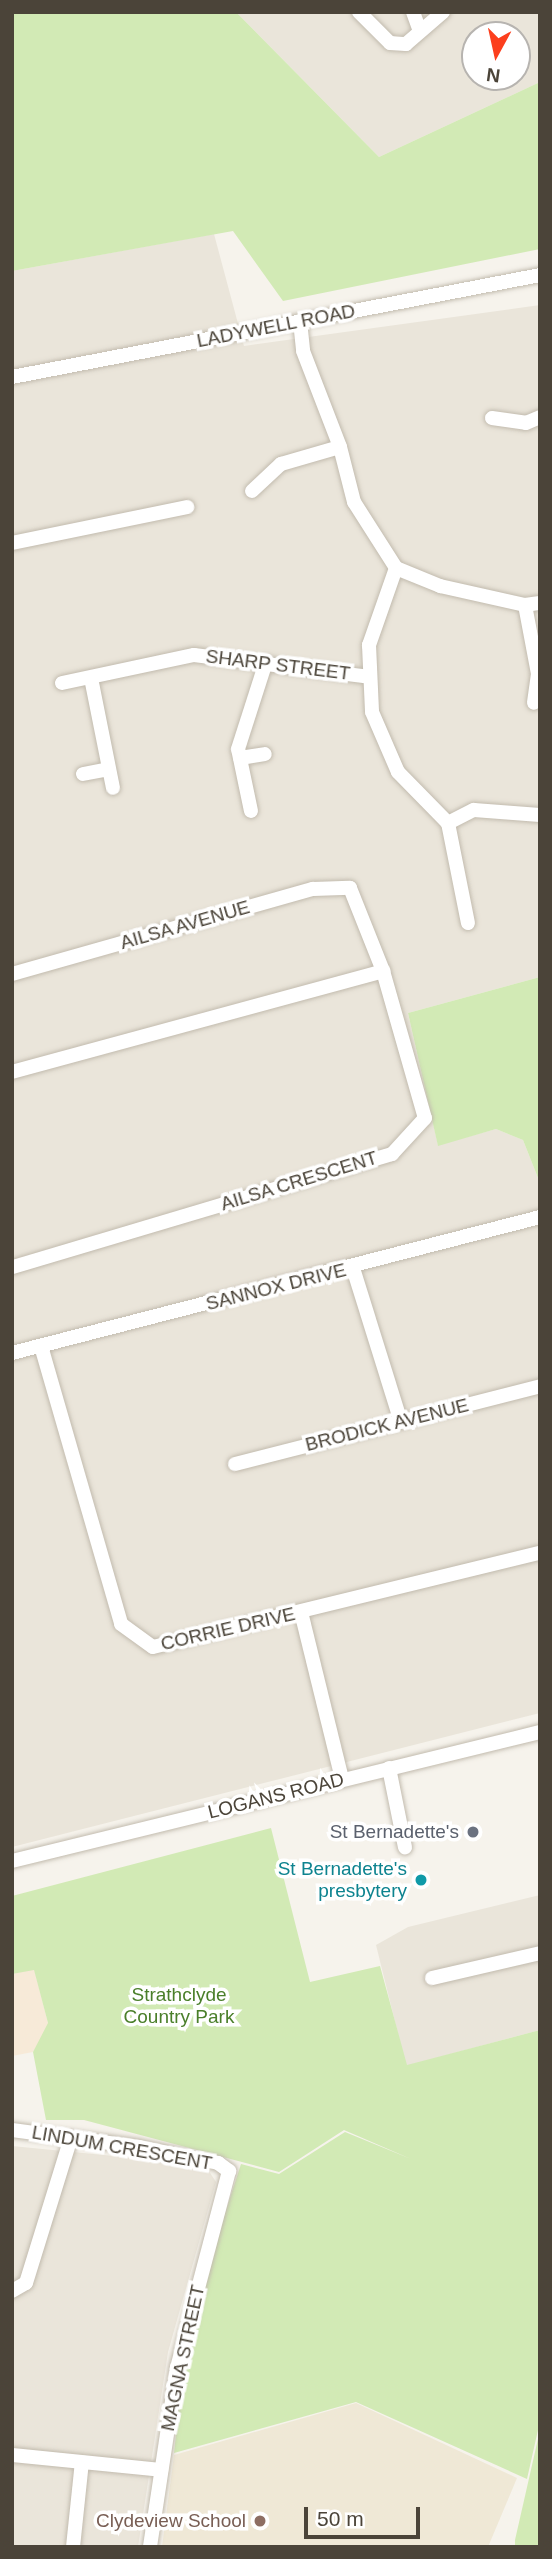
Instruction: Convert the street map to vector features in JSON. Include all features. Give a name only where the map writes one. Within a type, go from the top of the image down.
[{"type":"street","points":[[359,12],[390,43],[406,44],[443,12]]},
{"type":"street","points":[[413,12],[420,31]]},
{"type":"street","name":"LADYWELL ROAD","points":[[12,377],[540,275]]},
{"type":"street","points":[[300,321],[303,351],[340,447],[354,502],[396,568],[440,586],[533,604],[539,674],[534,703]]},
{"type":"street","points":[[492,418],[526,423],[540,416]]},
{"type":"street","points":[[252,491],[281,464],[340,447]]},
{"type":"street","points":[[12,543],[187,507]]},
{"type":"street","points":[[396,568],[369,645],[372,712],[398,772],[448,823],[468,923]]},
{"type":"street","name":"SHARP STREET","points":[[62,683],[194,655],[370,677]]},
{"type":"street","points":[[251,811],[238,749],[266,662]]},
{"type":"street","points":[[91,678],[113,788]]},
{"type":"street","points":[[240,758],[265,754]]},
{"type":"street","points":[[83,774],[109,769]]},
{"type":"street","points":[[448,823],[474,810],[540,815]]},
{"type":"street","name":"AILSA AVENUE","points":[[12,974],[313,889],[350,888],[356,895]]},
{"type":"street","name":"AILSA CRESCENT","points":[[12,1267],[392,1154],[425,1118],[383,971],[356,895]]},
{"type":"street","points":[[12,1072],[383,971]]},
{"type":"street","name":"SANNOX DRIVE","points":[[12,1353],[353,1268],[540,1217]]},
{"type":"street","points":[[353,1268],[401,1422]]},
{"type":"street","name":"CORRIE DRIVE","points":[[41,1346],[121,1624],[153,1647],[540,1553]]},
{"type":"street","name":"BRODICK AVENUE","points":[[235,1464],[540,1386]]},
{"type":"street","points":[[301,1612],[342,1779]]},
{"type":"street","name":"LOGANS ROAD","points":[[12,1861],[540,1732]]},
{"type":"street","points":[[389,1768],[405,1847]]},
{"type":"street","points":[[432,1978],[540,1953]]},
{"type":"street","name":"LINDUM CRESCENT","points":[[12,2130],[218,2163],[229,2171]]},
{"type":"street","points":[[12,2291],[26,2283],[71,2138]]},
{"type":"street","name":"MAGNA STREET","points":[[150,2547],[177,2368],[229,2171]]},
{"type":"street","points":[[12,2455],[161,2470]]},
{"type":"street","points":[[73,2547],[82,2462]]},
{"type":"shaded area","points":[[236,12],[540,12],[540,82],[531,86],[531,21],[461,21],[461,91],[521,91],[379,157]]},
{"type":"shaded area","points":[[214,234],[244,346],[540,305],[540,977],[408,1013],[438,1145],[496,1129],[523,1140],[540,1183],[540,1713],[12,1847],[12,271]]},
{"type":"shaded area","points":[[540,1895],[540,2030],[406,2066],[376,1945],[408,1927]]},
{"type":"shaded area","points":[[34,1969],[49,2027],[33,2052],[12,2056],[12,1974]]},
{"type":"shaded area","points":[[12,2146],[205,2165],[216,2182],[168,2352],[138,2547],[12,2547]]},
{"type":"shaded area","points":[[356,2403],[517,2478],[488,2547],[162,2547],[174,2455]]},
{"type":"green space","points":[[12,12],[236,12],[379,157],[521,91],[531,91],[531,86],[540,82],[540,249],[283,301],[233,231],[12,271]]},
{"type":"green space","points":[[540,977],[540,1183],[523,1140],[496,1129],[438,1146],[408,1013]]},
{"type":"green space","name":"Strathclyde Country Park","points":[[271,1828],[310,1982],[380,1966],[407,2065],[540,2030],[540,2421],[527,2479],[356,2402],[174,2453],[183,2368],[205,2275],[241,2164],[279,2174],[345,2132],[411,2159],[344,2130],[279,2172],[84,2120],[46,2120],[33,2052],[48,2023],[34,1970],[12,1974],[12,1896]]},
{"type":"green space","points":[[540,2430],[540,2547],[515,2547],[515,2540]]},
{"type":"place","name":"St Bernadette's","points":[[473,1832]]},
{"type":"place","name":"St Bernadette's presbytery","points":[[421,1880]]},
{"type":"place","name":"Clydeview School","points":[[260,2521]]}]
